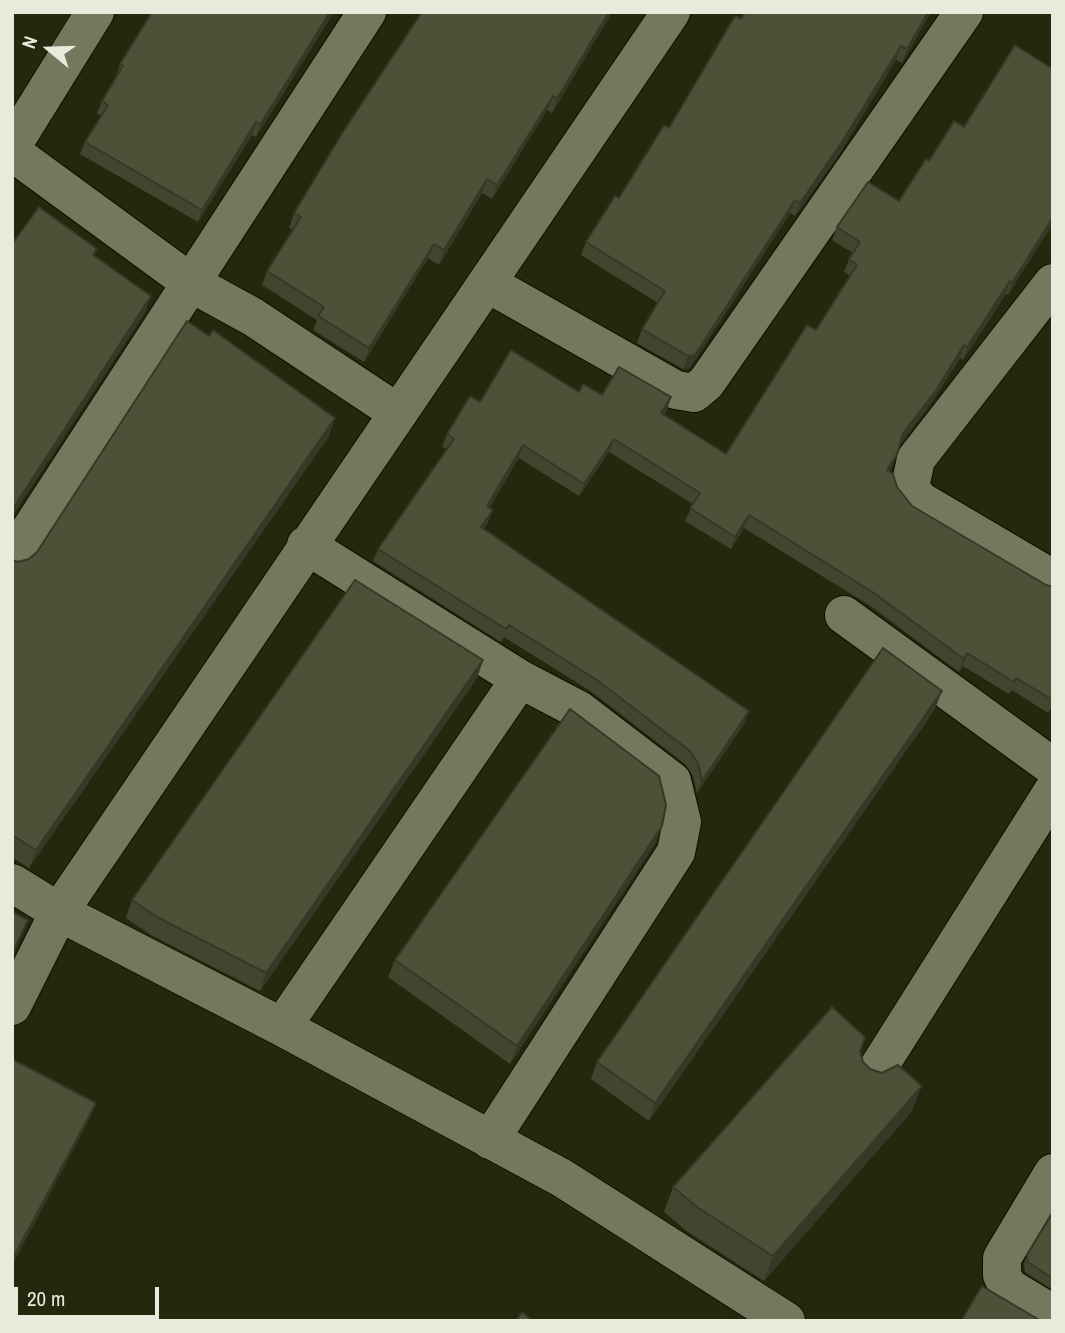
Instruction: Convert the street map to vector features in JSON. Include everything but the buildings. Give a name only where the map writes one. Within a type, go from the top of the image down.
[{"type":"street","points":[[12,146],[95,12]]},
{"type":"street","points":[[12,558],[367,12]]},
{"type":"street","points":[[12,1006],[59,912],[306,545],[671,12]]},
{"type":"street","points":[[487,283],[676,390],[694,393],[706,383],[964,12]]},
{"type":"street","points":[[12,152],[191,283],[253,317],[398,414]]},
{"type":"street","points":[[1053,283],[916,460],[910,487],[919,500],[1053,579]]},
{"type":"street","points":[[306,545],[520,679],[579,710],[672,781],[681,822],[676,852],[490,1140]]},
{"type":"street","points":[[844,615],[1053,767]]},
{"type":"street","points":[[282,1027],[520,679]]},
{"type":"street","points":[[873,1076],[1053,791]]},
{"type":"street","points":[[12,883],[59,912],[282,1027],[562,1178],[779,1319]]},
{"type":"street","points":[[1053,1173],[1002,1258],[1002,1275],[1008,1287],[1053,1314]]}]
